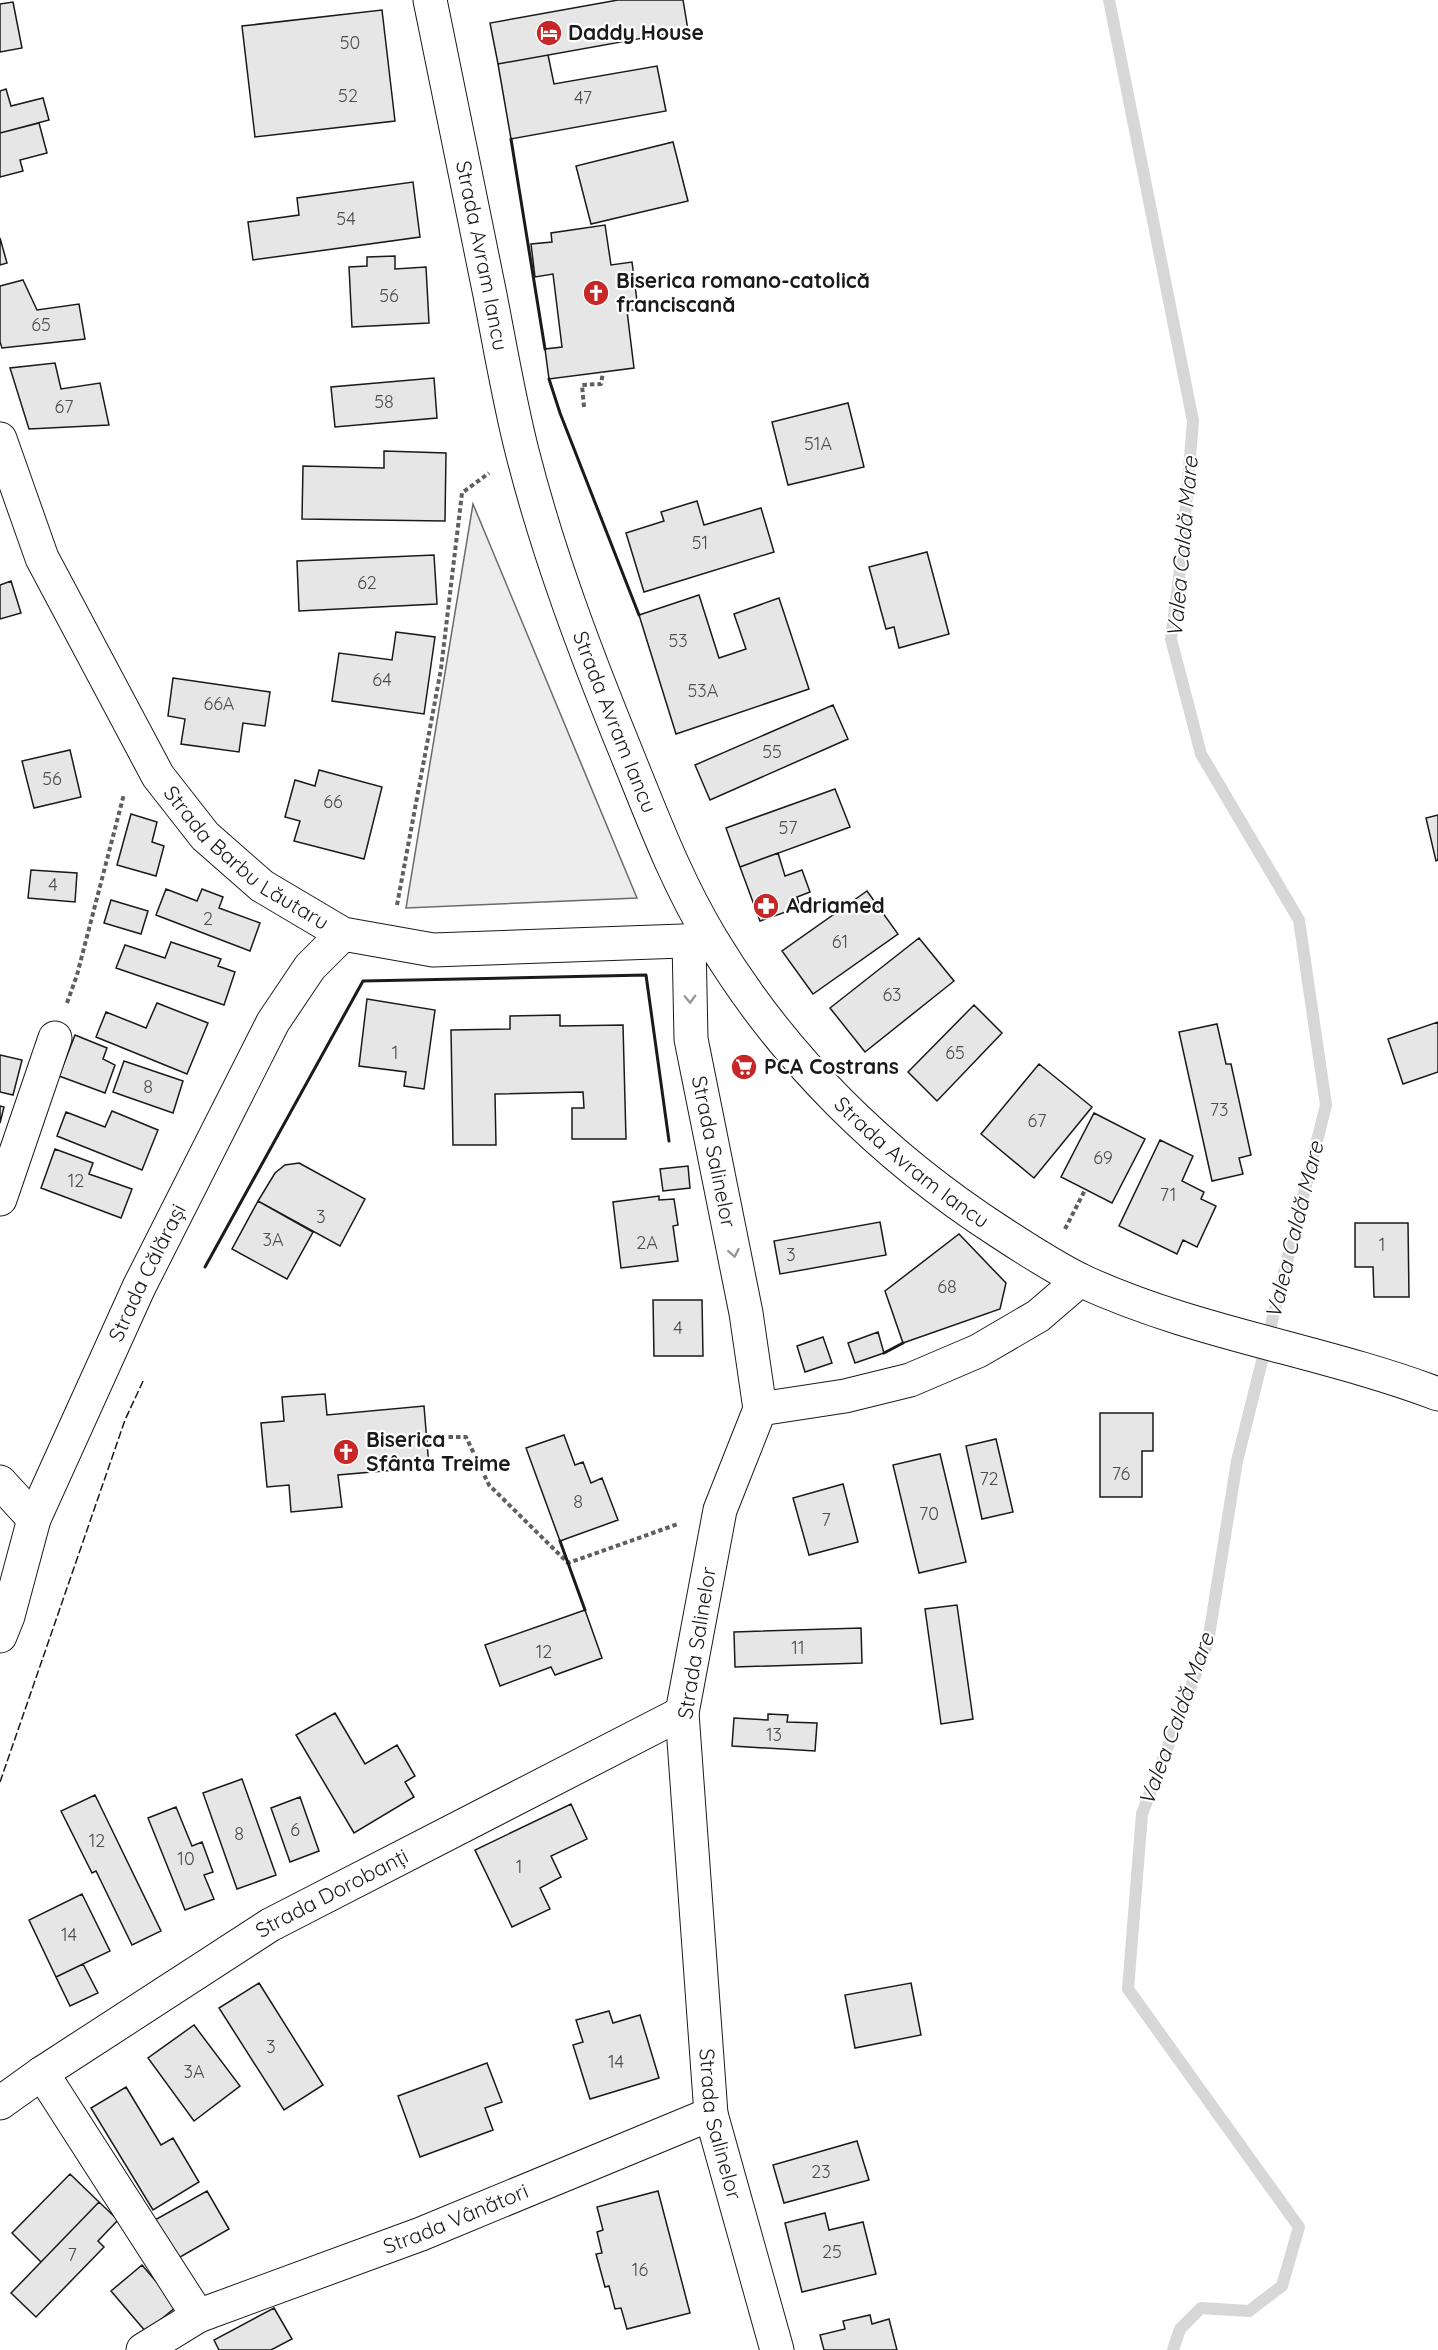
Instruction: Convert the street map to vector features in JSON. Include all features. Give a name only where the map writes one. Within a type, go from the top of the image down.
[{"type":"street","name":"Strada Avram Iancu","points":[[430,0],[521,448],[548,542],[587,657],[700,940],[777,1034],[840,1104],[897,1156],[972,1214],[1029,1251],[1080,1280],[1129,1300],[1402,1380]]},
{"type":"street","name":"Strada Barbu Lăutaru","points":[[0,439],[42,558],[158,776],[205,836],[262,886],[343,934],[433,950],[700,940]]},
{"type":"street","name":"Strada Călărași","points":[[0,1636],[8,1616],[34,1519],[139,1287],[273,1023],[310,967],[343,934]]},
{"type":"street","name":"Strada Salinelor","points":[[700,940],[691,1039],[746,1313],[760,1409],[720,1510],[682,1713],[711,2114],[777,2350]]},
{"type":"street","points":[[0,1199],[55,1038]]},
{"type":"street","points":[[760,1409],[845,1396],[910,1380],[978,1351],[1038,1316],[1080,1280]]},
{"type":"street","points":[[1402,1380],[1438,1387]]},
{"type":"street","points":[[1402,1380],[1438,1394]]},
{"type":"street","points":[[0,1482],[34,1519]]},
{"type":"street","name":"Strada Dorobanți","points":[[0,2103],[42,2073],[270,1925],[682,1713]]},
{"type":"street","points":[[42,2073],[198,2316]]},
{"type":"street","name":"Strada Vânători","points":[[143,2350],[198,2316],[421,2234],[711,2114]]},
{"type":"path","points":[[584,407],[582,385],[601,384],[603,372]]},
{"type":"path","points":[[390,942],[441,669],[462,494],[521,448]]},
{"type":"path","points":[[55,1038],[77,975],[121,801],[125,793],[137,783],[158,776]]},
{"type":"path","points":[[1076,1208],[1085,1190]]},
{"type":"path","points":[[426,1437],[466,1437],[489,1485],[568,1563],[720,1510]]},
{"type":"shaded area","points":[[473,504],[637,898],[406,908]]},
{"type":"building","points":[[618,0],[683,0],[688,30],[498,64],[490,23]]},
{"type":"building","points":[[13,2],[22,48],[0,52],[0,4]]},
{"type":"building","points":[[382,10],[395,121],[255,137],[242,26]]},
{"type":"building","points":[[548,55],[554,84],[657,66],[666,111],[511,139],[498,64]]},
{"type":"building","points":[[6,89],[11,106],[43,98],[49,120],[0,133],[0,91]]},
{"type":"building","points":[[39,123],[47,153],[20,160],[23,171],[0,177],[0,133]]},
{"type":"building","points":[[673,142],[688,201],[591,224],[576,166]]},
{"type":"building","points":[[413,182],[420,237],[253,260],[248,222],[299,215],[297,198]]},
{"type":"building","name":"Biserica romano-catolică franciscană","points":[[605,225],[611,265],[632,262],[638,309],[627,311],[634,368],[549,379],[545,349],[562,347],[553,274],[535,277],[531,244],[552,242],[551,233]]},
{"type":"building","points":[[0,238],[7,263],[0,265]]},
{"type":"building","points":[[395,256],[395,269],[426,267],[429,323],[352,327],[349,267],[367,266],[367,257]]},
{"type":"building","points":[[23,280],[37,310],[79,304],[85,339],[2,348],[0,342],[0,286]]},
{"type":"building","points":[[55,363],[61,389],[100,383],[109,425],[29,429],[10,368]]},
{"type":"building","points":[[434,378],[437,418],[335,427],[331,387]]},
{"type":"building","points":[[848,403],[864,467],[788,485],[772,422]]},
{"type":"building","points":[[384,451],[446,453],[445,521],[302,519],[303,466],[384,468]]},
{"type":"building","points":[[697,501],[704,525],[761,508],[774,552],[644,592],[626,533],[664,521],[661,512]]},
{"type":"building","points":[[927,552],[949,634],[899,648],[894,627],[886,629],[869,567]]},
{"type":"building","points":[[434,555],[437,604],[299,611],[297,561]]},
{"type":"building","points":[[11,581],[21,613],[0,619],[0,585]]},
{"type":"building","points":[[699,595],[719,658],[746,649],[734,614],[779,598],[809,689],[676,734],[639,615]]},
{"type":"building","points":[[396,632],[435,637],[424,714],[332,701],[339,653],[392,660]]},
{"type":"building","points":[[173,678],[270,692],[265,726],[243,723],[239,752],[181,744],[185,719],[168,716]]},
{"type":"building","points":[[833,705],[848,739],[710,800],[695,765]]},
{"type":"building","points":[[70,750],[81,797],[34,808],[22,761]]},
{"type":"building","points":[[319,770],[382,787],[364,859],[294,841],[300,821],[285,817],[295,780],[315,786]]},
{"type":"building","points":[[835,789],[850,827],[740,867],[726,828]]},
{"type":"building","points":[[131,814],[157,822],[152,842],[164,846],[156,876],[117,865]]},
{"type":"building","points":[[1438,815],[1438,860],[1436,861],[1426,818]]},
{"type":"building","points":[[778,853],[785,876],[802,870],[810,892],[797,897],[800,907],[760,921],[740,867]]},
{"type":"building","points":[[31,870],[77,873],[75,902],[28,898]]},
{"type":"building","points":[[166,889],[197,901],[202,889],[223,897],[219,908],[260,923],[250,951],[156,915]]},
{"type":"building","points":[[867,891],[898,934],[813,994],[782,951]]},
{"type":"building","points":[[111,900],[148,911],[141,934],[104,923]]},
{"type":"building","points":[[919,938],[954,981],[865,1052],[830,1008]]},
{"type":"building","points":[[171,942],[221,959],[218,966],[235,972],[224,1005],[116,968],[125,945],[165,958]]},
{"type":"building","points":[[367,999],[435,1010],[424,1089],[404,1086],[406,1072],[359,1066]]},
{"type":"building","points":[[157,1003],[208,1023],[187,1074],[96,1037],[106,1012],[146,1028]]},
{"type":"building","points":[[974,1005],[1002,1033],[937,1101],[908,1072]]},
{"type":"building","points":[[560,1015],[560,1026],[623,1025],[626,1139],[572,1139],[572,1108],[584,1108],[583,1092],[495,1094],[496,1145],[453,1145],[451,1030],[510,1029],[510,1016]]},
{"type":"building","points":[[1438,1022],[1438,1072],[1403,1084],[1388,1039]]},
{"type":"building","points":[[1217,1024],[1226,1064],[1231,1064],[1251,1155],[1239,1158],[1243,1174],[1212,1181],[1179,1032]]},
{"type":"building","points":[[75,1035],[107,1048],[103,1059],[115,1065],[105,1093],[59,1076]]},
{"type":"building","points":[[0,1055],[22,1060],[13,1095],[0,1092]]},
{"type":"building","points":[[124,1061],[183,1081],[173,1113],[113,1092]]},
{"type":"building","points":[[1039,1064],[1092,1107],[1034,1178],[981,1134]]},
{"type":"building","points":[[0,1106],[4,1107],[0,1123]]},
{"type":"building","points":[[112,1111],[158,1130],[142,1170],[57,1136],[66,1112],[105,1127]]},
{"type":"building","points":[[1094,1113],[1145,1139],[1112,1203],[1061,1177]]},
{"type":"building","points":[[1160,1140],[1193,1156],[1182,1181],[1204,1192],[1201,1199],[1216,1206],[1197,1247],[1183,1240],[1177,1254],[1119,1226]]},
{"type":"building","points":[[55,1149],[93,1163],[89,1174],[132,1189],[121,1218],[41,1188]]},
{"type":"building","points":[[299,1163],[365,1199],[340,1246],[258,1201],[275,1173],[285,1165]]},
{"type":"building","points":[[688,1166],[690,1188],[663,1191],[660,1169]]},
{"type":"building","points":[[659,1196],[659,1200],[674,1199],[678,1225],[673,1226],[678,1261],[621,1268],[613,1202]]},
{"type":"building","points":[[258,1201],[313,1232],[287,1279],[232,1249]]},
{"type":"building","points":[[880,1222],[886,1255],[780,1274],[774,1241]]},
{"type":"building","points":[[1355,1223],[1408,1223],[1409,1297],[1374,1297],[1373,1267],[1355,1267]]},
{"type":"building","points":[[959,1234],[1006,1283],[1000,1309],[903,1343],[885,1291]]},
{"type":"building","points":[[653,1300],[702,1300],[703,1356],[654,1356]]},
{"type":"building","points":[[878,1332],[884,1353],[855,1363],[848,1343]]},
{"type":"building","points":[[823,1337],[832,1363],[805,1372],[797,1346]]},
{"type":"building","name":"Biserica Sfânta Treime","points":[[325,1394],[327,1415],[424,1406],[429,1467],[338,1475],[342,1507],[291,1512],[289,1485],[267,1487],[261,1423],[284,1421],[282,1397]]},
{"type":"building","points":[[1100,1413],[1153,1413],[1153,1451],[1142,1451],[1142,1497],[1100,1497]]},
{"type":"building","points":[[564,1435],[575,1465],[583,1462],[591,1483],[602,1478],[618,1520],[560,1541],[526,1448]]},
{"type":"building","points":[[996,1439],[1013,1512],[982,1519],[966,1446]]},
{"type":"building","points":[[940,1454],[966,1562],[919,1573],[893,1465]]},
{"type":"building","points":[[843,1484],[858,1542],[809,1555],[793,1498]]},
{"type":"building","points":[[957,1605],[973,1719],[941,1724],[925,1609]]},
{"type":"building","points":[[585,1610],[602,1658],[555,1675],[551,1667],[500,1686],[485,1645]]},
{"type":"building","points":[[861,1628],[862,1663],[735,1667],[734,1632]]},
{"type":"building","points":[[335,1713],[365,1764],[397,1745],[415,1776],[405,1782],[414,1797],[354,1833],[296,1735]]},
{"type":"building","points":[[768,1714],[788,1715],[787,1722],[817,1723],[815,1751],[732,1746],[734,1718],[768,1720]]},
{"type":"building","points":[[242,1779],[276,1875],[237,1889],[203,1793]]},
{"type":"building","points":[[95,1795],[161,1931],[132,1945],[96,1871],[92,1873],[61,1811]]},
{"type":"building","points":[[300,1797],[319,1851],[290,1862],[271,1808]]},
{"type":"building","points":[[571,1804],[587,1839],[551,1856],[561,1877],[540,1888],[550,1909],[512,1927],[475,1850]]},
{"type":"building","points":[[176,1807],[192,1846],[202,1842],[213,1872],[204,1875],[214,1899],[185,1910],[148,1818]]},
{"type":"building","points":[[82,1894],[110,1951],[56,1977],[29,1920]]},
{"type":"building","points":[[83,1964],[98,1993],[70,2006],[56,1977]]},
{"type":"building","points":[[259,1983],[323,2085],[284,2110],[219,2008]]},
{"type":"building","points":[[911,1983],[921,2035],[855,2048],[845,1995]]},
{"type":"building","points":[[609,2011],[613,2023],[640,2015],[659,2078],[590,2099],[573,2045],[583,2042],[576,2020]]},
{"type":"building","points":[[194,2025],[240,2086],[194,2121],[148,2058]]},
{"type":"building","points":[[487,2063],[502,2102],[485,2108],[493,2130],[420,2157],[398,2096]]},
{"type":"building","points":[[126,2087],[161,2145],[173,2138],[199,2182],[153,2210],[91,2108]]},
{"type":"building","points":[[857,2141],[869,2180],[784,2203],[773,2165]]},
{"type":"building","points":[[70,2174],[99,2202],[41,2262],[12,2233]]},
{"type":"building","points":[[207,2191],[229,2229],[175,2260],[153,2221]]},
{"type":"building","points":[[658,2191],[690,2313],[627,2329],[621,2308],[615,2309],[609,2286],[605,2287],[596,2254],[602,2253],[597,2232],[603,2230],[597,2207]]},
{"type":"building","points":[[99,2202],[118,2220],[98,2241],[104,2247],[36,2317],[11,2293]]},
{"type":"building","points":[[825,2213],[829,2230],[863,2222],[876,2274],[802,2292],[785,2223]]},
{"type":"building","points":[[142,2265],[177,2306],[146,2332],[111,2291]]},
{"type":"building","points":[[274,2308],[292,2339],[271,2350],[219,2350],[214,2340]]},
{"type":"building","points":[[870,2315],[872,2324],[889,2319],[897,2350],[824,2350],[820,2335],[845,2329],[843,2321]]},
{"type":"waterway","name":"Valea Caldă Mare","points":[[1109,0],[1193,421],[1182,554],[1171,639],[1201,754],[1299,920],[1326,1105],[1237,1461],[1208,1642],[1142,1814],[1128,1989],[1299,2227],[1282,2286],[1249,2311],[1201,2308],[1180,2329],[1173,2350]]},
{"type":"fence","points":[[0,1782],[125,1420],[144,1379]]},
{"type":"wall","points":[[511,139],[545,349]]},
{"type":"wall","points":[[549,379],[560,413],[639,615]]},
{"type":"wall","points":[[205,1267],[363,981],[646,975],[669,1141]]},
{"type":"wall","points":[[884,1353],[903,1343]]},
{"type":"wall","points":[[560,1541],[585,1610]]},
{"type":"place","name":"Daddy House","points":[[549,33]]},
{"type":"place","name":"Biserica romano-catolică franciscană","points":[[596,293]]},
{"type":"place","name":"Adriamed","points":[[766,906]]},
{"type":"place","name":"PCA Costrans","points":[[744,1067]]},
{"type":"place","name":"Biserica Sfânta Treime","points":[[346,1452]]}]
